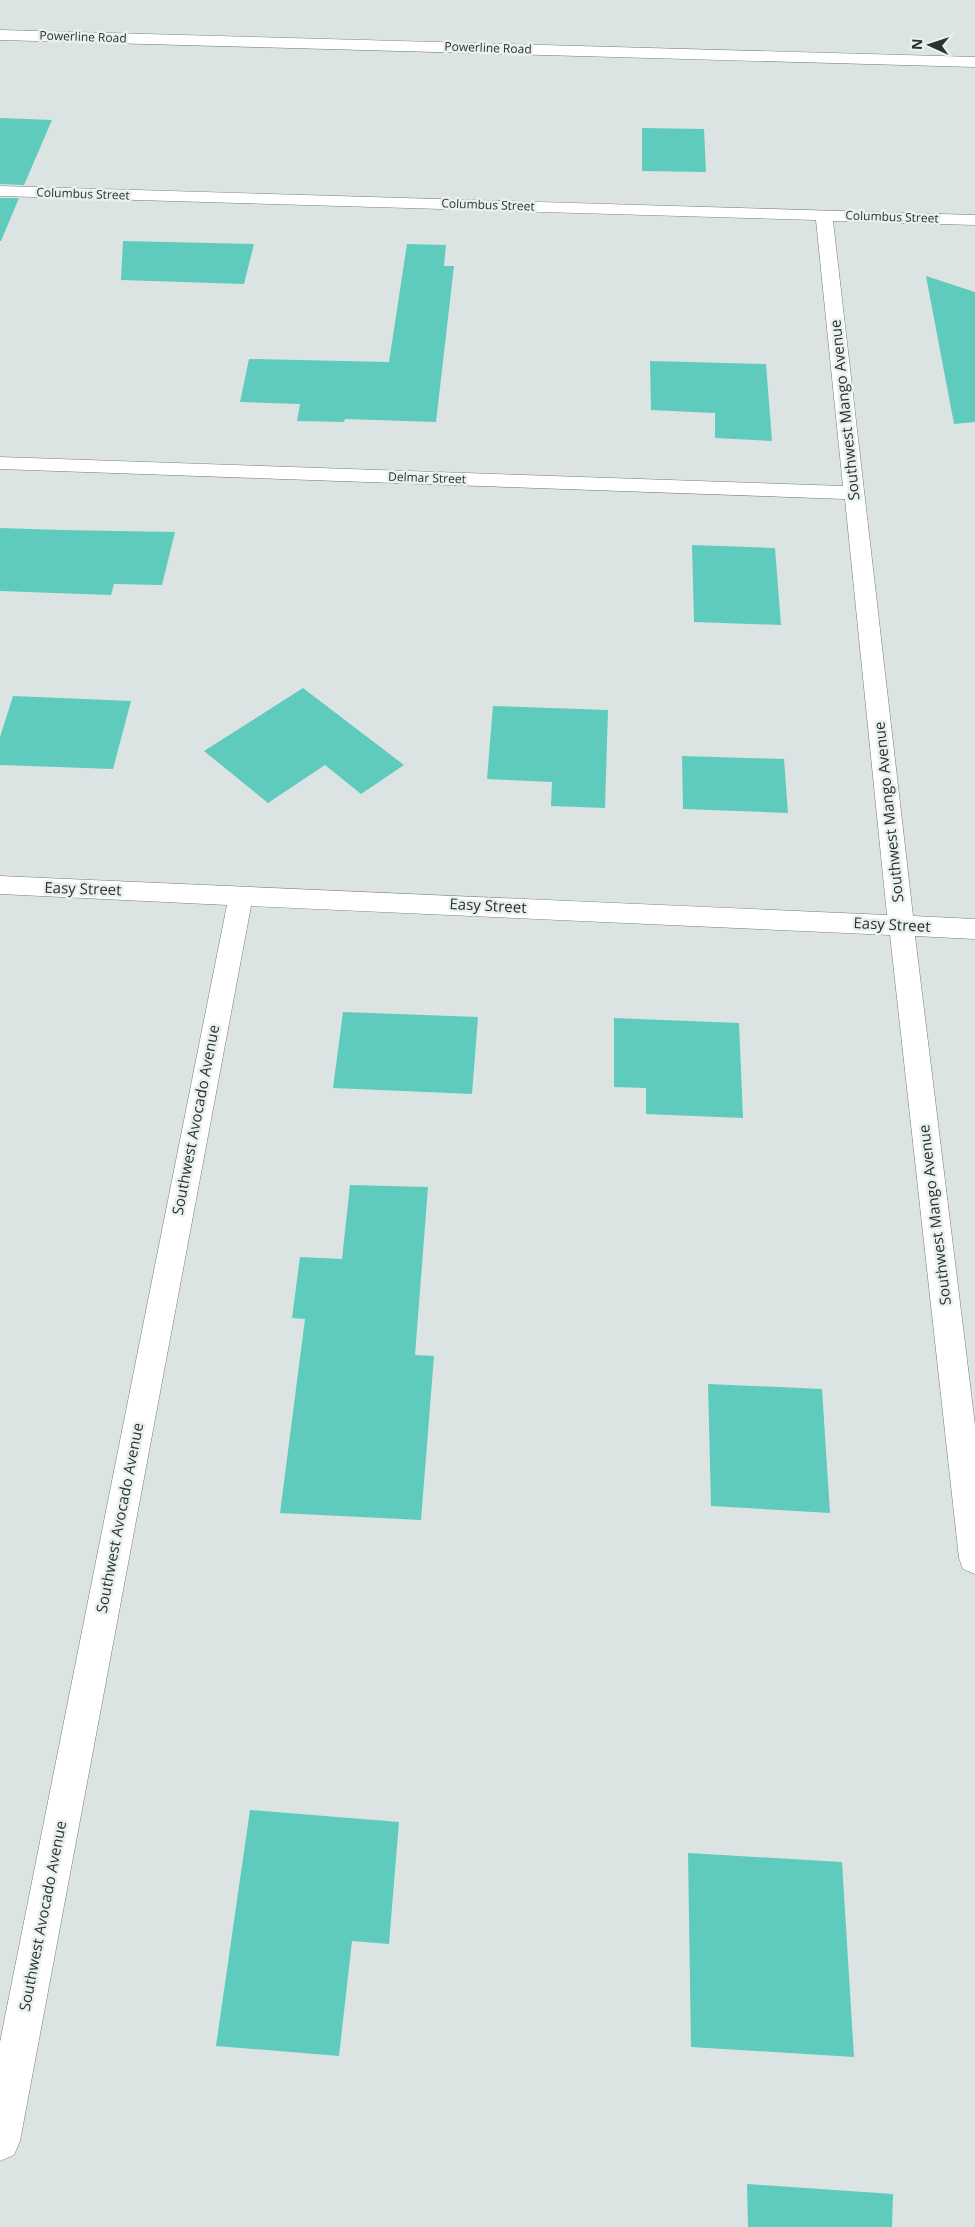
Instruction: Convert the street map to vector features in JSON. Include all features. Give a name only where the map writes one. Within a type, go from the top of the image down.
[{"type":"street","name":"Powerline Road","points":[[0,34],[975,62]]},
{"type":"street","name":"Columbus Street","points":[[0,191],[975,220]]},
{"type":"street","name":"Southwest Mango Avenue","points":[[824,215],[901,926],[975,1558]]},
{"type":"street","name":"Delmar Street","points":[[0,463],[854,494]]},
{"type":"street","name":"Easy Street","points":[[0,885],[975,929]]},
{"type":"street","name":"Southwest Avocado Avenue","points":[[0,2142],[241,895]]},
{"type":"building","points":[[0,118],[52,120],[24,185],[0,184]]},
{"type":"building","points":[[642,128],[704,129],[706,172],[642,171]]},
{"type":"building","points":[[0,198],[19,198],[1,241],[0,241]]},
{"type":"building","points":[[123,241],[254,244],[244,284],[121,280]]},
{"type":"building","points":[[407,244],[446,245],[444,266],[454,266],[436,422],[345,419],[344,422],[297,421],[300,404],[240,402],[249,359],[389,362]]},
{"type":"building","points":[[926,276],[975,292],[975,422],[954,424]]},
{"type":"building","points":[[650,361],[766,364],[772,441],[715,438],[715,413],[651,410]]},
{"type":"building","points":[[0,528],[175,532],[162,585],[114,584],[111,595],[0,591]]},
{"type":"building","points":[[692,545],[775,548],[781,625],[694,622]]},
{"type":"building","points":[[303,688],[404,765],[361,794],[325,765],[268,803],[204,751]]},
{"type":"building","points":[[13,696],[131,701],[113,769],[0,765],[0,737]]},
{"type":"building","points":[[493,706],[608,710],[605,808],[551,806],[552,782],[487,779]]},
{"type":"building","points":[[682,756],[784,759],[788,813],[683,809]]},
{"type":"building","points":[[343,1012],[478,1017],[472,1094],[333,1088]]},
{"type":"building","points":[[614,1018],[739,1023],[743,1118],[646,1114],[646,1088],[614,1087]]},
{"type":"building","points":[[350,1185],[428,1187],[415,1355],[434,1356],[421,1520],[280,1513],[305,1319],[292,1318],[300,1257],[342,1259]]},
{"type":"building","points":[[708,1384],[822,1389],[830,1513],[711,1506]]},
{"type":"building","points":[[250,1810],[399,1822],[389,1944],[352,1941],[339,2056],[216,2046]]},
{"type":"building","points":[[688,1853],[842,1862],[854,2057],[691,2047]]},
{"type":"building","points":[[747,2184],[893,2194],[892,2227],[748,2227]]}]
